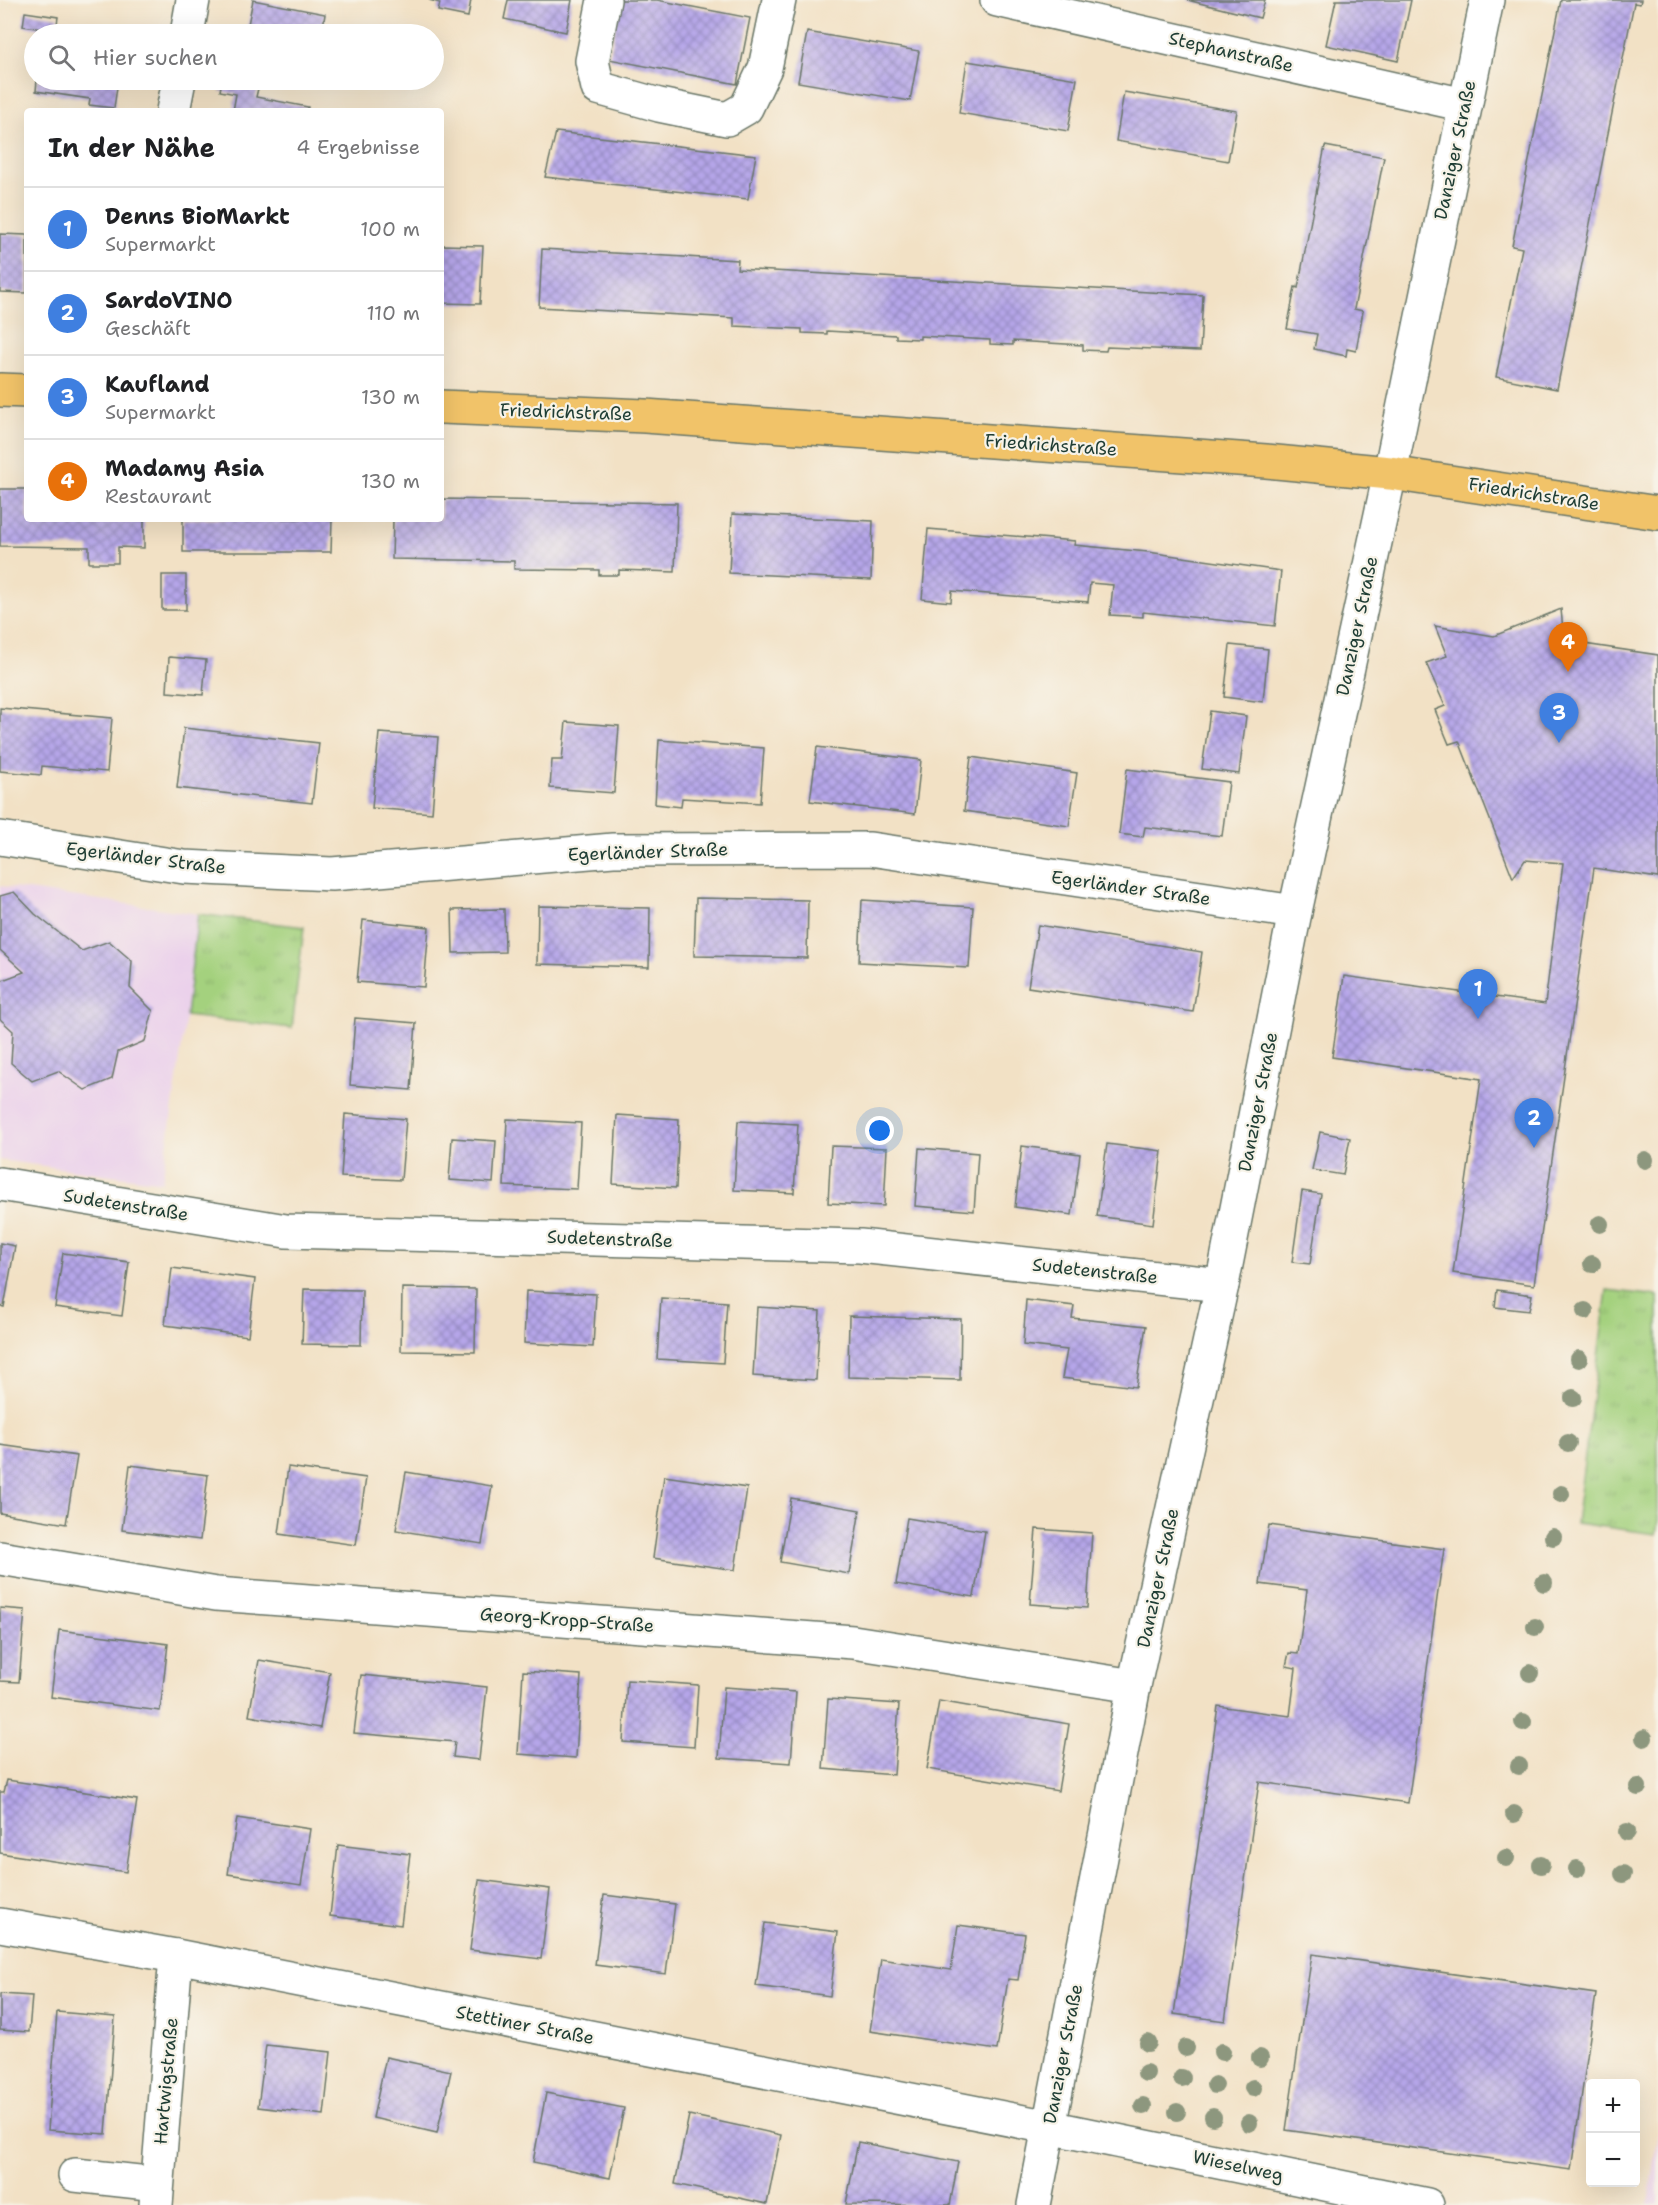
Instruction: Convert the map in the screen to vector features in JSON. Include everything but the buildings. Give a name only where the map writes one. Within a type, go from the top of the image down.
[{"type":"main road","points":[[0,390],[24,391]]},
{"type":"main road","name":"Friedrichstraße","points":[[444,407],[657,416],[1266,460],[1390,473],[1658,513]]},
{"type":"street","points":[[189,24],[193,0]]},
{"type":"street","points":[[604,0],[592,61],[598,88],[659,105],[727,119],[746,108],[765,68],[779,0]]},
{"type":"street","name":"Stephanstraße","points":[[997,0],[1465,105]]},
{"type":"street","name":"Danziger Straße","points":[[1034,2205],[1134,1686],[1222,1285],[1295,912],[1390,473],[1487,0]]},
{"type":"street","points":[[174,108],[177,90]]},
{"type":"street","name":"Egerländer Straße","points":[[0,838],[184,867],[332,874],[613,850],[870,849],[1295,912]]},
{"type":"street","name":"Sudetenstraße","points":[[0,1184],[286,1231],[860,1246],[1222,1285]]},
{"type":"street","name":"Georg-Kropp-Straße","points":[[0,1558],[216,1594],[853,1642],[1134,1686]]},
{"type":"street","name":"Stettiner Straße","points":[[0,1925],[176,1956],[1049,2127]]},
{"type":"street","name":"Hartwigstraße","points":[[157,2194],[176,1956]]},
{"type":"street","name":"Wieselweg","points":[[1049,2127],[1376,2200],[1427,2205]]},
{"type":"street","points":[[75,2175],[157,2194]]},
{"type":"shaded area","points":[[0,886],[198,914],[162,1182],[0,1160]]},
{"type":"shaded area","points":[[1658,2131],[1658,2205],[1648,2205]]},
{"type":"green space","points":[[198,914],[304,927],[292,1028],[186,1016]]},
{"type":"green space","points":[[1607,1290],[1658,1296],[1658,1521],[1656,1534],[1576,1523]]},
{"type":"place","name":"Madamy Asia","points":[[1568,672]]},
{"type":"place","name":"Kaufland","points":[[1559,743]]},
{"type":"place","name":"Denns BioMarkt","points":[[1478,1019]]},
{"type":"place","name":"SardoVINO","points":[[1534,1148]]}]
